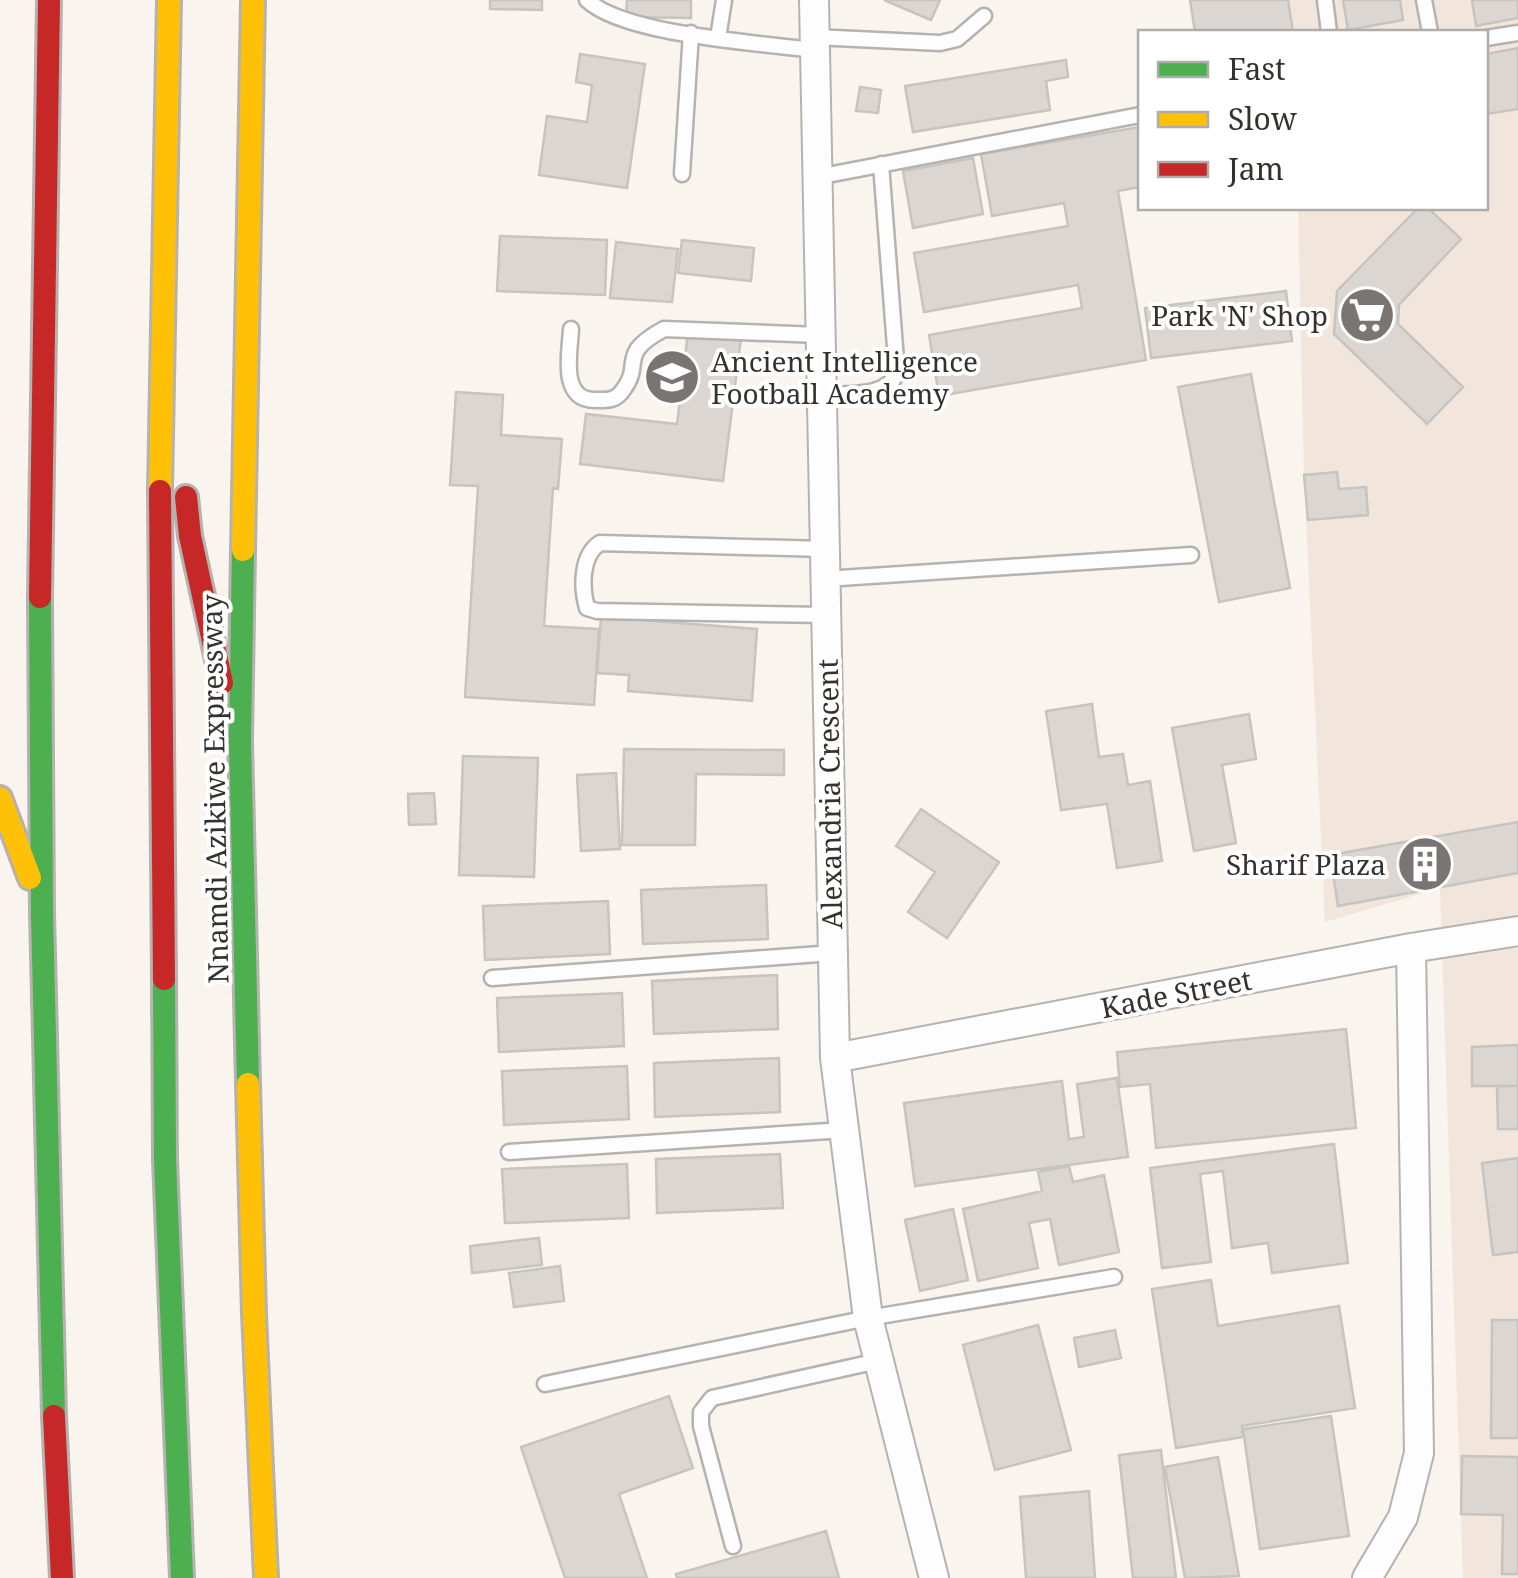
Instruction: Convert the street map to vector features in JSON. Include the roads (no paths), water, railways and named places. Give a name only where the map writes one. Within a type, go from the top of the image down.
[{"type":"highway","points":[[50,0],[39,498],[42,912],[55,1468],[62,1578]]},
{"type":"highway","name":"Nnamdi Azikiwe Expressway","points":[[169,0],[160,402],[166,1160],[182,1578]]},
{"type":"highway","name":"Nnamdi Azikiwe Expressway","points":[[252,0],[240,741],[254,1314],[266,1578]]},
{"type":"highway","points":[[160,402],[175,433],[190,536],[217,668],[240,741]]},
{"type":"highway","points":[[0,798],[42,912]]},
{"type":"street","name":"Alexandria Crescent","points":[[814,0],[835,1058],[868,1318],[934,1578]]},
{"type":"street","name":"Kade Street","points":[[835,1058],[1518,931]]},
{"type":"street","points":[[1367,1578],[1404,1517],[1418,1453],[1411,948]]},
{"type":"lane","points":[[588,0],[600,12],[623,20],[691,33],[813,43],[940,43],[957,39],[984,16]]},
{"type":"lane","points":[[718,38],[724,0]]},
{"type":"lane","points":[[1325,0],[1329,30]]},
{"type":"lane","points":[[1424,0],[1430,30]]},
{"type":"lane","points":[[682,174],[691,33]]},
{"type":"lane","points":[[1488,38],[1518,33]]},
{"type":"lane","points":[[816,177],[1138,114]]},
{"type":"lane","points":[[820,395],[882,390],[892,384],[896,373],[881,164]]},
{"type":"lane","points":[[571,329],[568,378],[574,391],[586,400],[611,400],[621,395],[632,354],[644,339],[664,329],[819,335]]},
{"type":"lane","points":[[824,549],[600,543],[586,558],[584,596],[587,608],[597,611],[826,615]]},
{"type":"lane","points":[[824,579],[1190,555]]},
{"type":"lane","points":[[492,978],[833,953]]},
{"type":"lane","points":[[509,1152],[844,1130]]},
{"type":"lane","points":[[545,1384],[868,1318],[1114,1277]]},
{"type":"lane","points":[[733,1546],[701,1412],[712,1398],[878,1361]]},
{"type":"place","name":"Park 'N' Shop","points":[[1367,315]]},
{"type":"place","name":"Ancient Intelligence Football Academy","points":[[672,377]]},
{"type":"place","name":"Sharif Plaza","points":[[1425,864]]}]
